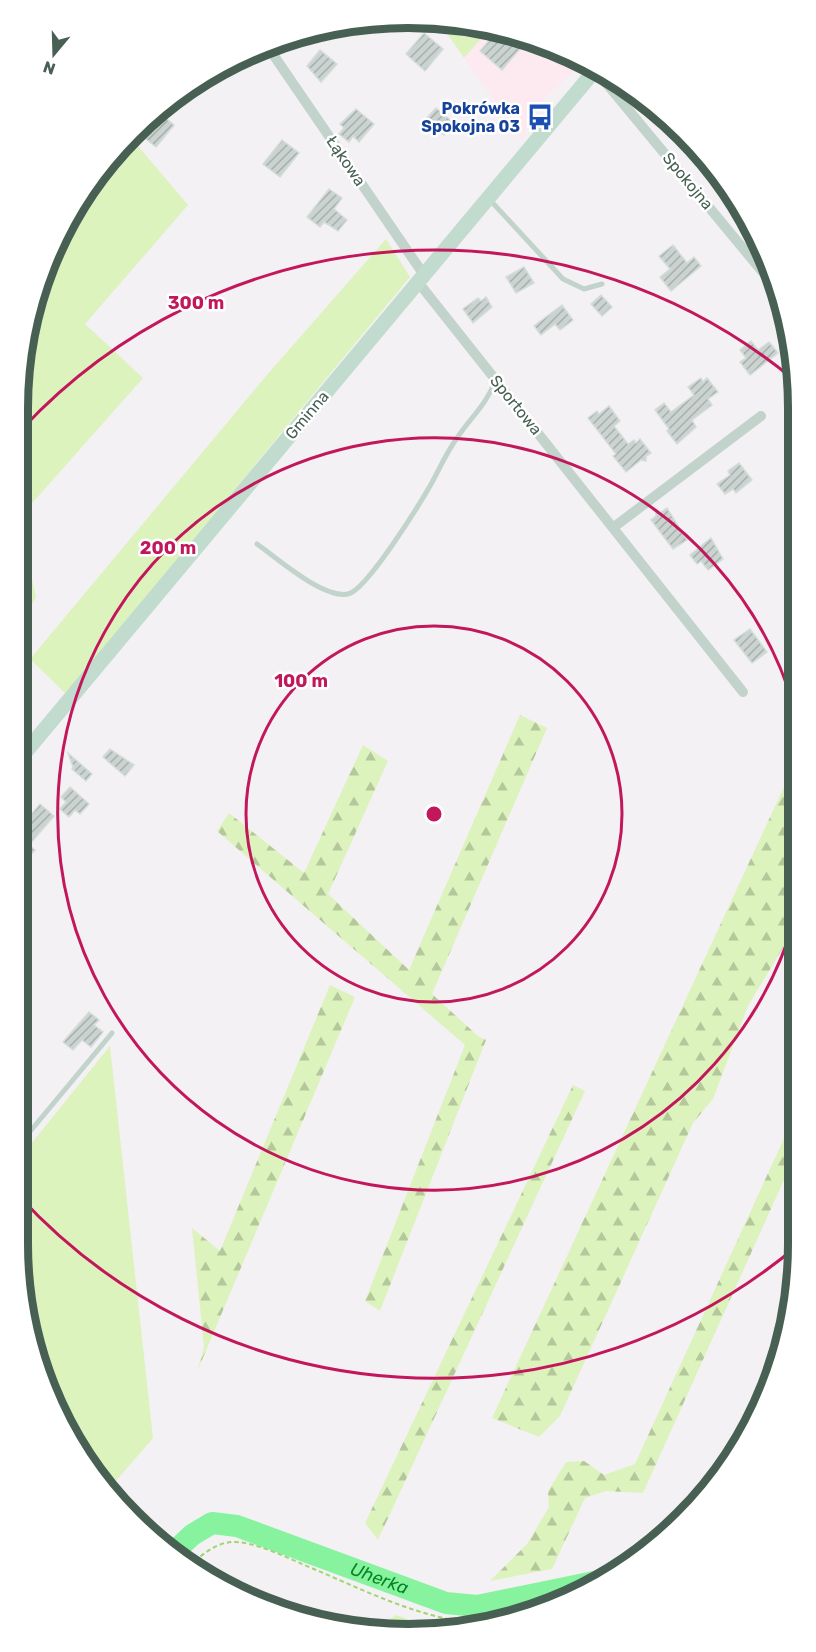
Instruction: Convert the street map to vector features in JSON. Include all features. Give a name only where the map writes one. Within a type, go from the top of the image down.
[{"type":"main road","name":"Gminna","points":[[28,749],[591,75]]},
{"type":"street","name":"Łąkowa","points":[[272,54],[421,278]]},
{"type":"street","name":"Spokojna","points":[[608,85],[761,269]]},
{"type":"street","name":"Sportowa","points":[[421,278],[496,380],[743,692]]},
{"type":"street","points":[[614,527],[761,416]]},
{"type":"lane","points":[[488,199],[563,279],[584,289],[602,285]]},
{"type":"lane","points":[[257,544],[320,588],[340,594],[349,594],[357,590],[375,569],[407,522],[456,439],[486,402],[496,380]]},
{"type":"lane","points":[[28,1134],[112,1033]]},
{"type":"path","points":[[197,1560],[220,1543],[238,1542],[280,1555],[421,1612],[452,1621]]},
{"type":"shaded area","points":[[483,36],[530,49],[577,68],[546,97],[529,122],[523,141],[464,58]]},
{"type":"green space","points":[[445,30],[483,36],[464,58]]},
{"type":"green space","points":[[136,144],[188,205],[85,324],[143,378],[28,508],[29,383],[41,310],[57,263],[79,218],[107,177]]},
{"type":"green space","points":[[386,239],[410,277],[66,694],[30,659],[266,376]]},
{"type":"green space","points":[[28,562],[36,597],[28,612]]},
{"type":"green space","points":[[520,715],[547,728],[432,994],[478,1036],[486,1040],[380,1311],[365,1301],[465,1045],[217,831],[229,813],[304,873],[363,745],[388,761],[328,894],[409,970]]},
{"type":"green space","points":[[788,778],[787,941],[748,1006],[713,1099],[693,1123],[560,1416],[539,1437],[492,1418]]},
{"type":"green space","points":[[330,985],[355,997],[197,1372],[204,1347],[192,1228],[220,1251]]},
{"type":"green space","points":[[110,1046],[153,1438],[114,1483],[79,1434],[57,1389],[41,1342],[29,1269],[28,1148]]},
{"type":"green space","points":[[573,1085],[585,1091],[378,1540],[365,1523]]},
{"type":"green space","points":[[788,1130],[788,1171],[643,1493],[606,1491],[585,1498],[552,1569],[490,1581],[527,1544],[549,1507],[548,1491],[566,1462],[584,1461],[604,1475],[635,1464]]},
{"type":"green space","points":[[396,1615],[421,1623],[408,1624],[384,1623]]},
{"type":"building","points":[[424,33],[443,49],[425,71],[406,54]]},
{"type":"building","points":[[491,38],[522,46],[502,70],[480,51]]},
{"type":"building","points":[[320,50],[337,64],[321,82],[307,66]]},
{"type":"building","points":[[436,108],[454,123],[444,135],[426,119]]},
{"type":"building","points":[[356,109],[374,124],[359,142],[353,136],[349,142],[339,134],[344,128],[340,124]]},
{"type":"building","points":[[165,117],[174,125],[156,147],[143,137]]},
{"type":"building","points":[[282,140],[299,153],[280,177],[263,164]]},
{"type":"building","points":[[329,189],[342,198],[334,209],[347,220],[338,231],[324,222],[320,227],[307,217]]},
{"type":"building","points":[[673,245],[687,263],[694,257],[701,266],[671,291],[660,277],[670,269],[659,256]]},
{"type":"building","points":[[524,267],[534,283],[516,293],[506,277]]},
{"type":"building","points":[[601,295],[612,307],[602,316],[591,304]]},
{"type":"building","points":[[486,297],[492,307],[473,323],[463,309],[478,298],[481,301]]},
{"type":"building","points":[[562,305],[573,320],[560,330],[555,324],[541,335],[534,326]]},
{"type":"building","points":[[751,341],[758,350],[769,342],[778,353],[750,375],[740,362],[746,358],[740,350]]},
{"type":"building","points":[[701,378],[703,382],[707,378],[718,392],[708,399],[712,405],[692,420],[696,427],[677,444],[655,410],[664,403],[671,412],[694,395],[688,387]]},
{"type":"building","points":[[609,406],[620,421],[614,426],[628,444],[634,440],[636,443],[640,439],[651,453],[646,456],[646,461],[641,460],[626,472],[613,456],[616,454],[588,418],[597,411],[599,414]]},
{"type":"building","points":[[739,463],[752,480],[736,493],[733,489],[725,494],[717,484],[730,475],[728,471]]},
{"type":"building","points":[[667,508],[687,540],[673,549],[651,520],[656,516],[656,511],[660,513]]},
{"type":"building","points":[[711,538],[723,559],[708,570],[701,561],[697,564],[690,555]]},
{"type":"building","points":[[750,629],[767,652],[752,663],[734,640]]},
{"type":"building","points":[[110,749],[134,765],[125,776],[103,757]]},
{"type":"building","points":[[68,753],[92,774],[86,781],[72,769]]},
{"type":"building","points":[[70,787],[89,804],[80,814],[75,810],[69,817],[60,809],[66,802],[61,797]]},
{"type":"building","points":[[40,804],[54,816],[29,845],[35,850],[28,858],[28,832],[30,829],[28,818]]},
{"type":"building","points":[[89,1012],[99,1020],[94,1025],[103,1032],[91,1047],[82,1040],[73,1050],[63,1042]]},
{"type":"waterway","name":"Uherka","points":[[179,1547],[192,1535],[212,1523],[237,1526],[446,1603],[477,1606],[570,1587]]},
{"type":"place","name":"Pokrówka Spokojna 03","points":[[540,117]]}]
